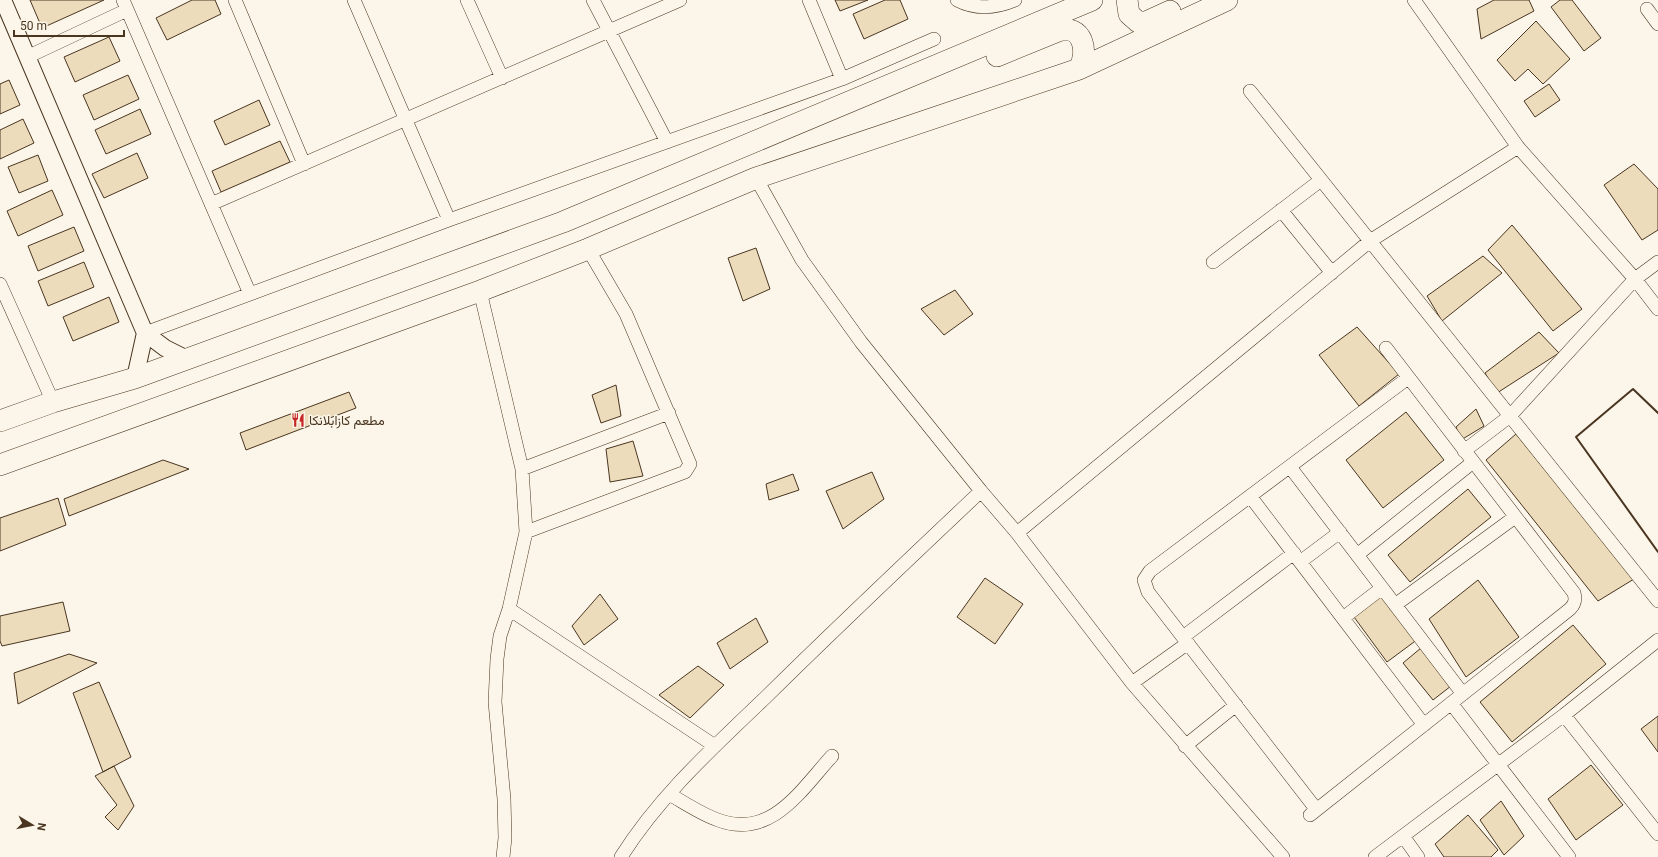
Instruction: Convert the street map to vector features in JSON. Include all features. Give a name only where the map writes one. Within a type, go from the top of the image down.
[{"type":"main road","points":[[0,421],[53,402],[135,378],[563,222],[1092,0]]},
{"type":"main road","points":[[1126,0],[1131,18],[1142,22],[1196,0]]},
{"type":"main road","points":[[0,465],[480,291],[588,249],[756,178],[1079,69],[1227,0]]},
{"type":"main road","points":[[941,64],[956,68],[970,67],[1058,31],[1068,29],[1078,34],[1083,44],[1084,57],[1079,69]]},
{"type":"street","points":[[3,0],[145,333],[164,348],[187,359]]},
{"type":"street","points":[[235,0],[304,164]]},
{"type":"street","points":[[354,0],[449,220]]},
{"type":"street","points":[[467,0],[502,78]]},
{"type":"street","points":[[593,0],[667,142]]},
{"type":"street","points":[[211,204],[680,0]]},
{"type":"street","points":[[809,0],[842,79]]},
{"type":"street","points":[[959,1],[972,6],[994,7],[1015,0]]},
{"type":"street","points":[[1414,0],[1518,147],[1635,279],[1658,309]]},
{"type":"street","points":[[27,57],[125,5],[250,294]]},
{"type":"street","points":[[1647,9],[1658,24]]},
{"type":"street","points":[[145,333],[449,220],[842,79],[934,39]]},
{"type":"street","points":[[1250,91],[1658,601]]},
{"type":"street","points":[[1017,533],[1370,241],[1518,147]]},
{"type":"street","points":[[756,178],[802,260],[861,342],[980,491],[1017,533],[1132,683],[1185,746],[1283,857]]},
{"type":"street","points":[[1213,262],[1321,180]]},
{"type":"street","points":[[1281,210],[1332,273]]},
{"type":"street","points":[[526,532],[685,472],[688,469],[689,459],[626,314],[588,249]]},
{"type":"street","points":[[1464,450],[1510,416],[1635,279],[1658,262]]},
{"type":"street","points":[[0,284],[53,402]]},
{"type":"street","points":[[480,291],[522,469],[526,532],[509,609],[500,636],[497,659],[495,702],[504,799],[505,838],[503,857]]},
{"type":"street","points":[[135,378],[145,333]]},
{"type":"street","points":[[1386,348],[1574,594],[1574,604],[1463,694],[1313,812],[1236,705],[1148,592],[1144,584],[1145,576],[1408,378]]},
{"type":"street","points":[[522,469],[669,413]]},
{"type":"street","points":[[1357,555],[1473,462]]},
{"type":"street","points":[[1290,467],[1463,694]]},
{"type":"street","points":[[621,857],[642,825],[669,794],[715,746],[831,632],[980,491]]},
{"type":"street","points":[[1250,496],[1424,724]]},
{"type":"street","points":[[1396,605],[1514,517]]},
{"type":"street","points":[[1132,683],[1186,640],[1297,557],[1340,532]]},
{"type":"street","points":[[1343,618],[1382,588]]},
{"type":"street","points":[[509,609],[715,746]]},
{"type":"street","points":[[1375,857],[1564,715],[1658,640]]},
{"type":"street","points":[[1451,703],[1569,857]]},
{"type":"street","points":[[1185,746],[1236,705]]},
{"type":"street","points":[[1564,715],[1658,834]]},
{"type":"street","points":[[669,794],[718,820],[737,825],[768,820],[785,809],[832,756]]},
{"type":"street","points":[[1403,836],[1418,857]]},
{"type":"building","points":[[30,0],[104,0],[42,28]]},
{"type":"building","points":[[192,0],[215,0],[221,14],[167,40],[156,18]]},
{"type":"building","points":[[835,0],[868,0],[840,11]]},
{"type":"building","points":[[885,0],[900,0],[908,19],[864,39],[853,14]]},
{"type":"building","points":[[1494,0],[1529,0],[1534,11],[1481,39],[1477,9]]},
{"type":"building","points":[[1560,0],[1572,0],[1601,38],[1584,51],[1551,7]]},
{"type":"building","points":[[1536,21],[1570,59],[1543,84],[1528,69],[1515,81],[1497,60]]},
{"type":"building","points":[[109,37],[120,61],[75,82],[64,57]]},
{"type":"building","points":[[128,75],[139,99],[94,120],[83,95]]},
{"type":"building","points":[[9,80],[20,105],[0,114],[0,84]]},
{"type":"building","points":[[1549,84],[1560,100],[1535,117],[1524,101]]},
{"type":"building","points":[[259,100],[270,125],[225,145],[214,121]]},
{"type":"building","points":[[140,109],[151,134],[106,154],[95,130]]},
{"type":"building","points":[[23,119],[34,143],[0,159],[0,130]]},
{"type":"building","points":[[280,141],[290,162],[221,192],[212,171]]},
{"type":"building","points":[[137,153],[148,178],[104,198],[92,174]]},
{"type":"building","points":[[38,155],[48,181],[19,193],[8,167]]},
{"type":"building","points":[[1634,164],[1658,189],[1658,230],[1642,240],[1604,185]]},
{"type":"building","points":[[52,190],[63,215],[18,236],[7,211]]},
{"type":"building","points":[[1512,225],[1582,309],[1553,331],[1488,250]]},
{"type":"building","points":[[74,227],[84,251],[38,271],[28,246]]},
{"type":"building","points":[[756,248],[770,289],[743,301],[728,258]]},
{"type":"building","points":[[1483,256],[1502,273],[1442,321],[1427,296]]},
{"type":"building","points":[[84,262],[94,287],[48,306],[38,281]]},
{"type":"building","points":[[955,290],[973,314],[944,335],[921,309]]},
{"type":"building","points":[[109,297],[119,322],[73,341],[63,317]]},
{"type":"building","points":[[1357,327],[1399,374],[1359,406],[1319,355]]},
{"type":"building","points":[[1539,332],[1559,353],[1497,393],[1485,373]]},
{"type":"building","points":[[616,385],[621,416],[601,423],[592,395]]},
{"type":"building","name":"مطعم كازابلانكا","points":[[349,392],[356,408],[246,450],[240,433]]},
{"type":"building","points":[[1476,409],[1484,426],[1461,440],[1456,427]]},
{"type":"building","points":[[1406,412],[1444,460],[1383,508],[1346,460]]},
{"type":"building","points":[[1516,434],[1634,579],[1598,601],[1486,460]]},
{"type":"building","points":[[633,441],[643,476],[610,482],[606,449]]},
{"type":"building","points":[[163,460],[189,469],[69,516],[64,499]]},
{"type":"building","points":[[872,472],[884,499],[843,529],[826,491]]},
{"type":"building","points":[[793,474],[799,490],[769,500],[766,484]]},
{"type":"building","points":[[1468,489],[1491,517],[1410,582],[1388,555]]},
{"type":"building","points":[[58,498],[66,525],[0,551],[0,518]]},
{"type":"building","points":[[985,578],[1023,604],[995,644],[957,617]]},
{"type":"building","points":[[1478,580],[1519,637],[1466,677],[1429,619]]},
{"type":"building","points":[[600,594],[618,619],[584,645],[572,626]]},
{"type":"building","points":[[1384,594],[1418,639],[1387,662],[1354,617]]},
{"type":"building","points":[[63,602],[70,631],[2,646],[0,641],[0,616]]},
{"type":"building","points":[[756,618],[768,642],[730,669],[717,643]]},
{"type":"building","points":[[1573,625],[1606,664],[1512,742],[1480,702]]},
{"type":"building","points":[[1421,648],[1451,686],[1433,700],[1403,663]]},
{"type":"building","points":[[69,654],[97,663],[18,704],[14,673]]},
{"type":"building","points":[[698,666],[724,685],[690,718],[659,695]]},
{"type":"building","points":[[99,682],[131,757],[103,772],[73,693]]},
{"type":"building","points":[[1658,716],[1658,752],[1641,729]]},
{"type":"building","points":[[1591,765],[1623,805],[1576,840],[1548,799]]},
{"type":"building","points":[[114,766],[134,806],[118,830],[105,817],[117,805],[95,776]]},
{"type":"building","points":[[1501,801],[1524,836],[1504,855],[1480,820]]},
{"type":"building","points":[[1468,815],[1498,850],[1491,857],[1444,857],[1435,844]]},
{"type":"wall","points":[[1658,413],[1633,389],[1576,437],[1658,552]]},
{"type":"place","name":"مطعم كازابلانكا","points":[[298,420]]}]
